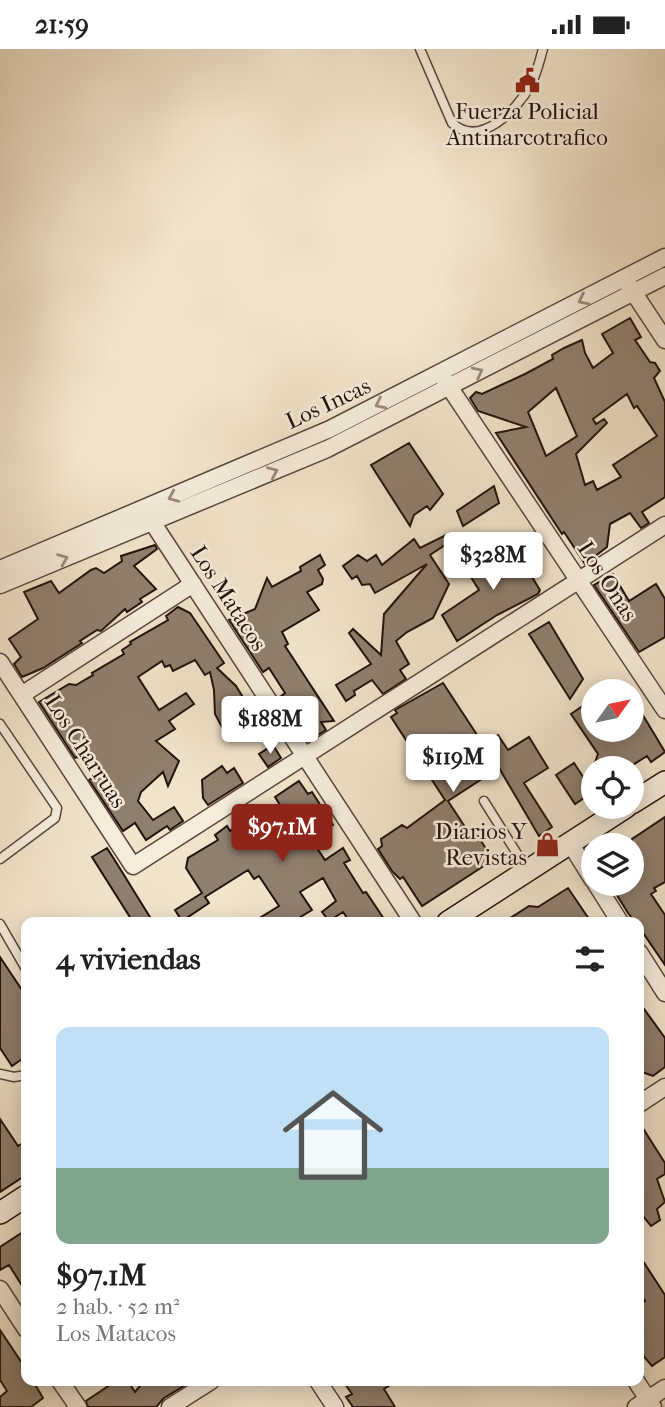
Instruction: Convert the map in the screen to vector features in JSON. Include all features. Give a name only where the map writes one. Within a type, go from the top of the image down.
[{"type":"main road","points":[[644,795],[665,782]]},
{"type":"main road","points":[[456,917],[607,819]]},
{"type":"main road","points":[[0,1213],[21,1199]]},
{"type":"street","name":"Los Incas","points":[[0,585],[330,429],[445,380],[629,285],[665,257]]},
{"type":"street","name":"Los Incas","points":[[629,285],[665,276]]},
{"type":"street","points":[[629,285],[665,340]]},
{"type":"street","name":"Los Onas","points":[[445,380],[665,710]]},
{"type":"street","name":"Los Incas","points":[[0,569],[148,516]]},
{"type":"street","name":"Los Matacos","points":[[148,516],[410,917]]},
{"type":"street","points":[[304,756],[665,525]]},
{"type":"street","points":[[23,694],[193,584]]},
{"type":"street","name":"Los Charruas","points":[[0,662],[133,866],[304,756]]},
{"type":"street","points":[[570,843],[581,861]]},
{"type":"street","points":[[603,896],[617,917]]},
{"type":"street","points":[[644,959],[665,993]]},
{"type":"street","points":[[644,1101],[665,1087]]},
{"type":"street","points":[[0,1289],[21,1321]]},
{"type":"street","points":[[62,1386],[70,1404]]},
{"type":"street","points":[[170,1407],[203,1386]]},
{"type":"street","points":[[321,1386],[335,1407]]},
{"type":"street","points":[[638,1386],[646,1404],[665,1388]]},
{"type":"lane","points":[[420,49],[452,123],[457,128],[476,132],[484,130],[513,111],[530,88],[543,49]]},
{"type":"lane","points":[[0,724],[57,808],[55,818],[0,859]]},
{"type":"lane","points":[[484,801],[527,871]]},
{"type":"lane","points":[[0,924],[21,960]]},
{"type":"lane","points":[[0,1074],[21,1076]]},
{"type":"building","points":[[630,318],[641,337],[635,340],[650,362],[655,363],[660,371],[654,378],[665,402],[665,497],[642,512],[649,523],[641,528],[630,513],[610,524],[607,547],[585,564],[564,532],[562,534],[496,433],[526,427],[478,411],[470,398],[476,392],[482,394],[525,374],[553,359],[552,355],[582,340],[593,368],[613,353],[602,334]],"holes":[[[556,388],[577,436],[546,456],[528,412]],[[627,394],[634,408],[637,406],[657,436],[613,465],[621,477],[597,490],[593,481],[585,485],[576,454],[607,423],[604,419],[596,424],[593,419]]]},
{"type":"building","points":[[409,443],[443,494],[430,510],[427,506],[414,515],[410,526],[371,465]]},
{"type":"building","points":[[494,486],[499,503],[463,526],[457,511]]},
{"type":"building","points":[[450,533],[454,539],[430,555],[449,584],[433,618],[396,641],[409,664],[400,670],[406,679],[383,694],[372,680],[354,691],[355,695],[346,701],[336,685],[371,664],[349,633],[353,629],[381,655],[384,614],[427,564],[375,593],[370,584],[362,585],[357,576],[352,579],[343,566],[358,555],[367,561],[376,555],[382,565],[414,539],[420,548]]},
{"type":"building","points":[[155,545],[157,549],[134,566],[156,589],[140,599],[142,602],[127,612],[125,609],[101,631],[97,630],[43,668],[22,677],[14,664],[21,657],[9,639],[38,619],[24,592],[51,581],[59,593],[91,570],[96,568],[104,573],[122,561],[121,556]]},
{"type":"building","points":[[526,547],[542,570],[532,577],[540,590],[538,594],[497,615],[457,641],[442,615],[479,590],[462,563],[480,552],[498,580],[518,566],[512,548]]},
{"type":"building","points":[[320,555],[325,565],[318,570],[323,579],[322,584],[307,592],[319,610],[282,632],[288,644],[285,646],[334,721],[321,722],[326,730],[308,741],[304,735],[315,723],[310,723],[294,700],[284,705],[279,698],[285,693],[269,668],[263,672],[229,620],[255,609],[267,578],[272,587],[301,571],[300,567]]},
{"type":"building","points":[[613,574],[629,601],[656,584],[665,599],[665,637],[639,652],[594,585]]},
{"type":"building","points":[[178,607],[190,613],[224,663],[217,668],[236,686],[255,717],[239,713],[223,729],[215,714],[210,672],[205,675],[195,660],[173,671],[170,665],[165,667],[162,661],[138,677],[159,710],[186,693],[194,704],[169,721],[175,729],[156,741],[179,761],[168,786],[163,772],[141,792],[138,801],[153,820],[174,807],[183,821],[170,830],[167,826],[146,840],[135,823],[123,831],[89,780],[103,772],[75,758],[39,702],[69,684],[76,685],[124,654],[122,650],[131,644],[130,642],[168,620],[166,616]]},
{"type":"building","points":[[549,622],[583,679],[570,699],[529,634]]},
{"type":"building","points":[[443,683],[483,744],[498,735],[508,750],[529,737],[548,768],[524,783],[552,827],[539,836],[499,768],[448,801],[473,839],[478,836],[493,860],[422,906],[403,877],[400,879],[392,871],[378,849],[382,846],[381,839],[402,825],[407,828],[445,800],[391,717],[397,713],[395,710]]},
{"type":"building","points":[[581,707],[581,729],[571,714]]},
{"type":"building","points":[[644,717],[665,752],[651,762],[647,756],[597,756],[590,742],[644,742]]},
{"type":"building","points":[[273,745],[281,758],[268,767],[259,754]]},
{"type":"building","points":[[574,763],[581,774],[581,800],[575,804],[556,775]]},
{"type":"building","points":[[222,766],[227,773],[234,768],[243,783],[208,805],[203,798],[202,780]]},
{"type":"building","points":[[299,781],[308,794],[312,792],[333,825],[311,839],[325,860],[343,848],[350,860],[344,863],[383,917],[346,917],[343,912],[335,917],[326,917],[322,912],[336,901],[323,878],[300,892],[312,910],[300,917],[261,917],[279,906],[259,876],[254,879],[248,870],[205,897],[209,903],[188,917],[179,917],[175,910],[202,893],[186,868],[188,858],[218,840],[215,835],[227,826],[230,831],[235,827],[239,833],[245,830],[247,833],[269,818],[282,808],[275,797]]},
{"type":"building","points":[[665,817],[665,882],[654,888],[656,891],[651,894],[665,915],[665,965],[644,934],[644,917],[631,917],[617,896],[644,896],[644,833],[641,833]]},
{"type":"building","points":[[107,848],[150,917],[130,917],[92,857]]},
{"type":"building","points":[[568,888],[588,917],[512,917],[529,906],[538,907]]},
{"type":"building","points":[[0,957],[21,988],[21,1060],[12,1066],[0,1048]]},
{"type":"building","points":[[644,1009],[665,1038],[665,1067],[653,1076],[644,1073]]},
{"type":"building","points":[[0,1119],[18,1146],[21,1144],[21,1178],[0,1192]]},
{"type":"building","points":[[644,1130],[665,1163],[665,1174],[657,1179],[665,1202],[657,1209],[660,1220],[651,1226],[644,1217]]},
{"type":"building","points":[[21,1233],[21,1284],[9,1265],[0,1270],[0,1247]]},
{"type":"building","points":[[644,1263],[665,1295],[665,1357],[652,1366],[644,1357]]},
{"type":"building","points":[[0,1330],[21,1362],[21,1386],[36,1386],[43,1398],[31,1407],[0,1407],[0,1397],[7,1391],[0,1380]]},
{"type":"building","points":[[108,1386],[131,1386],[135,1392],[140,1386],[184,1386],[164,1398],[156,1407],[88,1407],[86,1401]]},
{"type":"building","points":[[346,1386],[389,1386],[384,1389],[395,1407],[353,1407],[346,1397],[352,1394]]},
{"type":"place","name":"Fuerza Policial Antinarcotrafico","points":[[527,81]]},
{"type":"place","name":"Diarios Y Revistas","points":[[547,844]]}]
